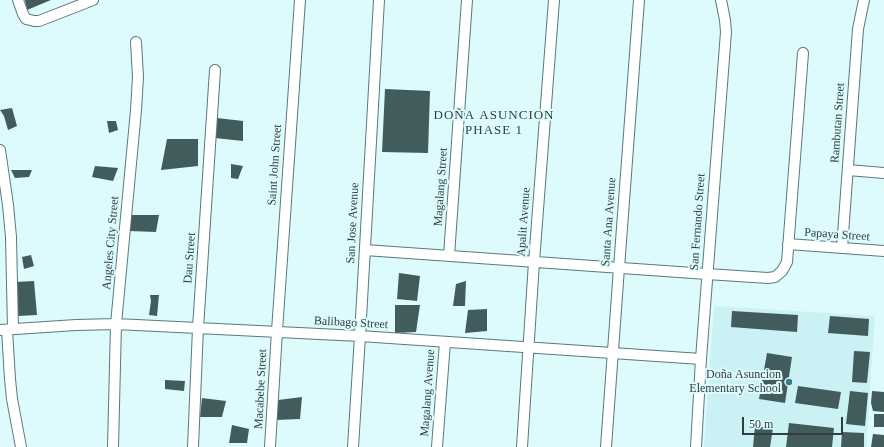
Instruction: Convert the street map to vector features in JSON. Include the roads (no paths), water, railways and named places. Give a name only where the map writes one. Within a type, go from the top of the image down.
[{"type":"street","points":[[18,0],[23,14],[26,19],[30,21],[38,21],[93,0]]},
{"type":"street","name":"Saint John Street","points":[[277,332],[300,0]]},
{"type":"street","name":"San Jose Avenue","points":[[353,447],[379,0]]},
{"type":"street","name":"Magalang Street","points":[[449,256],[467,0]]},
{"type":"street","name":"Apalit Avenue","points":[[522,447],[534,262],[554,0]]},
{"type":"street","name":"Santa Ana Avenue","points":[[606,447],[618,268],[639,0]]},
{"type":"street","name":"San Fernando Street","points":[[696,447],[707,274],[726,32],[721,0]]},
{"type":"street","name":"Rambutan Street","points":[[842,248],[858,29],[864,0]]},
{"type":"street","name":"Angeles City Street","points":[[112,447],[116,324],[138,77],[136,42]]},
{"type":"street","points":[[365,250],[707,274],[768,278],[775,277],[782,272],[787,262],[803,53]]},
{"type":"street","name":"Dau Street","points":[[193,447],[198,328],[215,70]]},
{"type":"street","points":[[0,150],[11,237],[7,330],[10,379],[12,399],[21,447]]},
{"type":"street","points":[[848,170],[884,173]]},
{"type":"street","name":"Papaya Street","points":[[788,244],[884,251]]},
{"type":"street","name":"Balibago Street","points":[[7,330],[76,325],[116,324],[360,336],[701,359]]},
{"type":"street","name":"Macabebe Street","points":[[270,447],[277,332]]},
{"type":"street","name":"Magalang Avenue","points":[[437,447],[445,342]]},
{"type":"place","name":"Doña Asuncion Elementary School","points":[[789,382]]},
{"type":"district","name":"DOÑA ASUNCION PHASE 1","points":[[494,124]]}]
